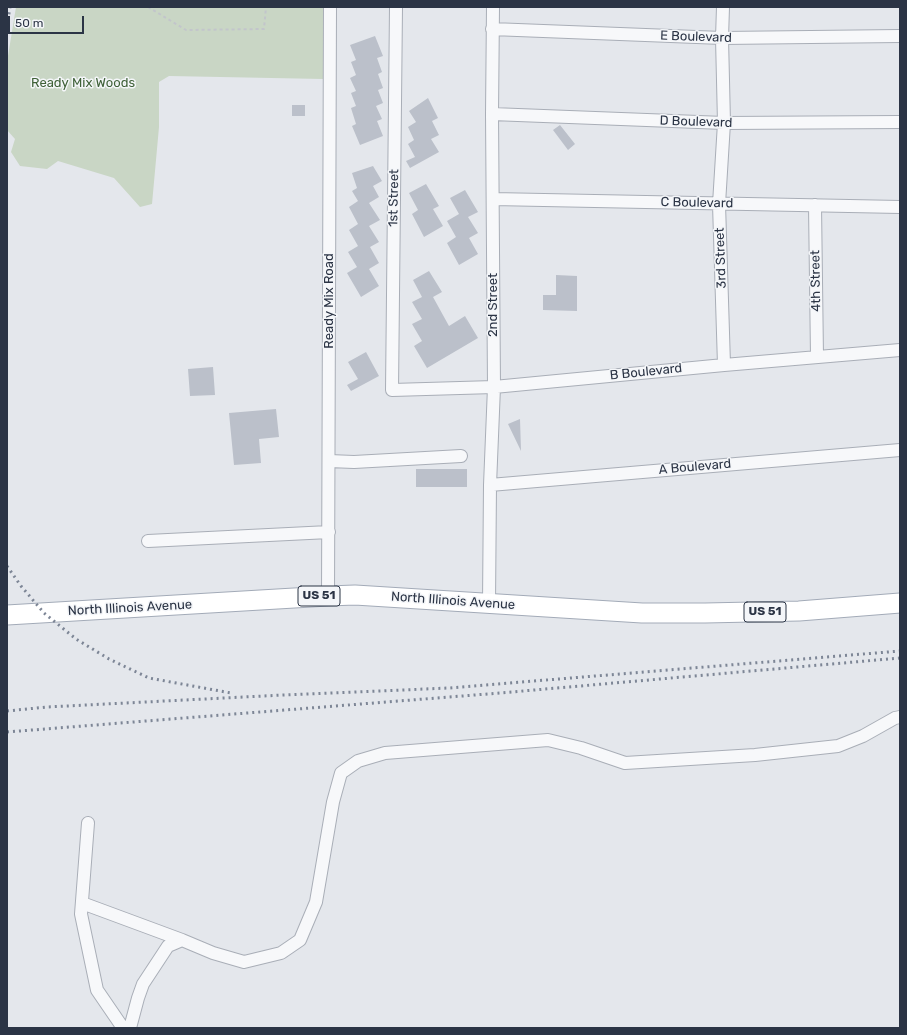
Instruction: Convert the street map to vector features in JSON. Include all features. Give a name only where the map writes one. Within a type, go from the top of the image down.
[{"type":"main road","name":"North Illinois Avenue","points":[[7,615],[355,595],[650,613],[799,611],[900,603]]},
{"type":"street","name":"Ready Mix Road","points":[[328,596],[330,7]]},
{"type":"street","name":"1st Street","points":[[392,390],[396,7]]},
{"type":"street","name":"2nd Street","points":[[489,603],[490,485],[494,387],[492,7]]},
{"type":"street","name":"3rd Street","points":[[724,7],[722,38],[724,123],[719,204],[724,365]]},
{"type":"street","name":"E Boulevard","points":[[492,30],[722,38],[900,36]]},
{"type":"street","name":"D Boulevard","points":[[492,114],[724,123],[900,122]]},
{"type":"street","name":"C Boulevard","points":[[493,199],[900,207]]},
{"type":"street","name":"4th Street","points":[[815,206],[817,357]]},
{"type":"street","name":"B Boulevard","points":[[392,390],[494,387],[900,350]]},
{"type":"street","name":"A Boulevard","points":[[490,485],[900,450]]},
{"type":"street","points":[[329,462],[461,456]]},
{"type":"street","points":[[148,541],[329,532]]},
{"type":"street","points":[[82,903],[213,953],[244,962],[281,953],[300,940],[316,902],[333,802],[341,773],[358,761],[384,753],[548,740],[582,748],[625,764],[755,755],[838,746],[863,736],[895,718],[900,717]]},
{"type":"street","points":[[88,823],[81,914],[97,990],[123,1028]]},
{"type":"street","points":[[130,1028],[143,984],[168,946],[182,940]]},
{"type":"path","points":[[148,7],[186,30],[264,29],[266,7]]},
{"type":"green space","name":"Ready Mix Woods","points":[[16,7],[323,7],[323,79],[169,76],[159,82],[159,127],[152,204],[140,207],[114,178],[58,161],[47,169],[20,166],[11,152],[15,139],[7,130],[7,62]]},
{"type":"building","points":[[375,36],[383,56],[377,58],[382,72],[378,74],[383,88],[378,90],[383,103],[376,106],[382,119],[377,121],[383,136],[360,145],[352,126],[356,124],[351,108],[356,106],[351,93],[356,91],[350,78],[356,75],[351,62],[356,60],[350,45]]},
{"type":"building","points":[[428,98],[438,118],[432,121],[439,135],[431,139],[439,152],[410,168],[406,161],[415,157],[408,144],[414,140],[408,127],[416,122],[409,111]]},
{"type":"building","points":[[292,105],[305,105],[305,116],[292,116]]},
{"type":"building","points":[[560,125],[575,144],[568,150],[553,130]]},
{"type":"building","points":[[373,166],[382,181],[373,186],[379,197],[369,203],[380,220],[369,226],[379,242],[370,247],[379,263],[369,269],[379,286],[361,297],[347,273],[357,267],[348,252],[358,246],[349,230],[358,224],[349,207],[358,201],[352,191],[357,188],[352,173]]},
{"type":"building","points":[[426,184],[439,206],[433,209],[443,226],[424,237],[412,214],[418,210],[409,193]]},
{"type":"building","points":[[465,190],[478,212],[468,217],[478,233],[469,238],[478,254],[459,265],[447,243],[456,237],[447,221],[459,214],[450,198]]},
{"type":"building","points":[[429,271],[442,292],[433,297],[449,326],[465,316],[478,338],[427,368],[414,346],[422,341],[412,324],[422,319],[412,302],[422,297],[413,280]]},
{"type":"building","points":[[556,275],[577,276],[577,311],[543,310],[543,295],[556,295]]},
{"type":"building","points":[[366,352],[379,376],[351,391],[347,385],[358,379],[348,362]]},
{"type":"building","points":[[213,367],[215,395],[190,396],[188,369]]},
{"type":"building","points":[[276,409],[279,437],[259,439],[261,463],[234,465],[229,413]]},
{"type":"building","points":[[520,419],[521,451],[508,424]]},
{"type":"building","points":[[416,469],[467,469],[467,487],[416,487]]},
{"type":"railway","points":[[7,26],[10,7]]},
{"type":"railway","points":[[7,566],[21,586],[44,613],[76,639],[109,659],[149,678],[231,693]]},
{"type":"railway","points":[[7,711],[47,707],[449,688],[900,651]]},
{"type":"railway","points":[[7,732],[500,693],[900,658]]}]
